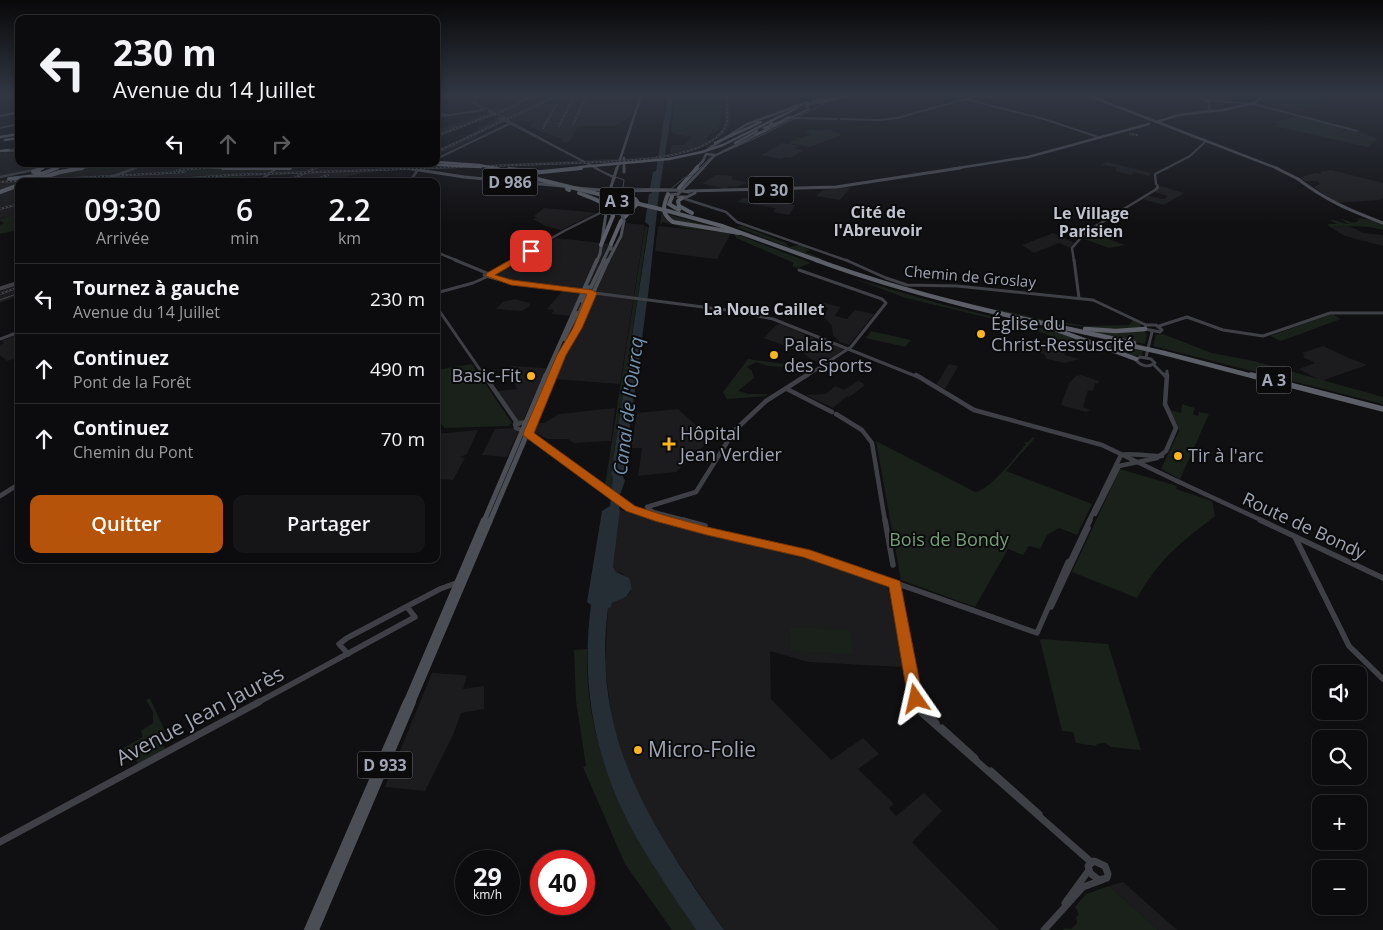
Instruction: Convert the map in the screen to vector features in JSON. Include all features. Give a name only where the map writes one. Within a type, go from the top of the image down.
[{"type":"highway","points":[[715,143],[727,138]]},
{"type":"highway","points":[[730,142],[735,138]]},
{"type":"highway","points":[[669,159],[702,152],[737,138]]},
{"type":"highway","points":[[706,154],[742,138]]},
{"type":"highway","points":[[479,165],[548,172],[706,154],[743,138]]},
{"type":"highway","points":[[740,143],[749,138]]},
{"type":"highway","points":[[0,152],[9,150]]},
{"type":"highway","name":"A 3","points":[[440,160],[521,173],[739,232],[815,261],[922,297],[1057,330],[1134,345]]},
{"type":"highway","name":"A 3","points":[[440,164],[470,166],[506,172],[566,189],[667,212]]},
{"type":"highway","points":[[440,165],[526,176],[581,168]]},
{"type":"highway","points":[[42,168],[34,173],[42,173],[57,167]]},
{"type":"highway","points":[[19,178],[36,176],[58,167]]},
{"type":"highway","points":[[34,178],[62,167]]},
{"type":"highway","points":[[35,178],[73,167]]},
{"type":"highway","points":[[41,178],[78,167]]},
{"type":"highway","points":[[58,173],[87,167]]},
{"type":"highway","points":[[201,167],[317,167]]},
{"type":"highway","points":[[214,167],[232,168]]},
{"type":"highway","points":[[699,168],[664,201],[667,212],[666,218],[675,223],[739,232]]},
{"type":"highway","points":[[10,179],[15,178]]},
{"type":"highway","points":[[0,191],[15,186]]},
{"type":"highway","points":[[566,189],[602,202],[612,212],[613,216],[601,245]]},
{"type":"highway","points":[[576,189],[635,199],[638,203],[621,221],[611,244]]},
{"type":"highway","points":[[674,192],[668,202],[671,207],[721,222],[739,232]]},
{"type":"highway","points":[[685,198],[678,201],[679,206],[692,213]]},
{"type":"highway","name":"A 3","points":[[824,264],[940,299],[1165,352],[1383,407]]},
{"type":"highway","points":[[1052,325],[1103,330],[1145,327]]},
{"type":"highway","points":[[1057,330],[1136,359]]},
{"type":"main road","points":[[615,205],[616,175],[622,163],[629,138]]},
{"type":"main road","points":[[708,149],[723,138]]},
{"type":"main road","points":[[699,168],[715,155],[749,138]]},
{"type":"main road","name":"D 30","points":[[692,193],[831,188],[1028,157],[1099,138]]},
{"type":"main road","points":[[1199,138],[1298,178],[1330,203],[1383,222]]},
{"type":"main road","points":[[9,150],[15,150]]},
{"type":"main road","points":[[0,152],[15,151]]},
{"type":"main road","points":[[699,168],[706,154],[715,155]]},
{"type":"main road","points":[[622,163],[624,172]]},
{"type":"main road","name":"D 986","points":[[421,167],[429,171],[464,177],[614,191]]},
{"type":"main road","points":[[614,191],[688,191],[692,193],[685,198],[674,192]]},
{"type":"main road","points":[[566,344],[600,260],[606,220],[604,212],[608,200],[614,191]]},
{"type":"main road","name":"D 30","points":[[688,191],[705,192]]},
{"type":"main road","points":[[1322,197],[1352,212]]},
{"type":"main road","name":"D 933","points":[[315,930],[453,599],[456,584],[509,464],[526,432],[526,422],[557,353],[557,349],[588,289],[624,231],[623,219],[615,205]]},
{"type":"main road","points":[[604,212],[613,210],[620,212]]},
{"type":"main road","points":[[608,259],[611,244]]},
{"type":"main road","points":[[588,289],[611,244]]},
{"type":"main road","name":"D 933","points":[[308,930],[431,646],[453,599],[463,585],[526,432],[566,344],[577,328],[588,289]]},
{"type":"main road","points":[[557,353],[583,301]]},
{"type":"street","points":[[440,158],[477,138]]},
{"type":"street","points":[[541,138],[616,175]]},
{"type":"street","points":[[1079,298],[1072,248],[1086,232],[1158,188],[1154,174],[1190,156],[1206,141]]},
{"type":"street","points":[[0,177],[51,167]]},
{"type":"street","points":[[107,178],[138,167]]},
{"type":"street","points":[[263,178],[280,167]]},
{"type":"street","points":[[412,178],[418,167]]},
{"type":"street","name":"Chemin de Groslay","points":[[685,198],[726,212],[737,222],[844,259],[886,278],[907,285],[957,286],[1079,298],[1090,300],[1145,327]]},
{"type":"street","points":[[440,292],[488,276],[615,205]]},
{"type":"street","points":[[440,254],[488,276],[508,281],[588,289],[629,298],[759,315],[773,319],[912,374],[974,410],[1092,442],[1137,461]]},
{"type":"street","points":[[706,526],[653,512],[646,507],[696,492],[732,434],[766,401],[848,349],[882,308],[885,301],[799,270]]},
{"type":"street","points":[[0,288],[15,283]]},
{"type":"street","points":[[440,310],[517,423],[515,424],[516,428],[526,432],[628,507],[676,523],[805,553],[1037,633],[1066,567],[1122,454]]},
{"type":"street","points":[[1145,327],[1159,326],[1186,318],[1224,330],[1263,336],[1330,313],[1383,313]]},
{"type":"street","points":[[1145,327],[1152,332],[1161,332],[1162,330],[1159,326]]},
{"type":"street","points":[[1146,357],[1152,332]]},
{"type":"street","points":[[0,340],[15,334]]},
{"type":"street","points":[[1136,359],[1146,357],[1154,360],[1156,366],[1167,377]]},
{"type":"street","points":[[1136,359],[1141,364],[1156,366]]},
{"type":"street","points":[[1046,614],[1054,603],[1119,466],[1137,461],[1154,461],[1162,456],[1176,428],[1165,407],[1167,371]]},
{"type":"street","points":[[787,389],[859,428],[872,443],[893,566]]},
{"type":"street","points":[[517,423],[526,422]]},
{"type":"street","points":[[1122,454],[1130,453],[1149,457],[1162,456]]},
{"type":"street","points":[[1130,453],[1137,461]]},
{"type":"street","name":"Route de Bondy","points":[[1137,461],[1383,578]]},
{"type":"street","points":[[0,496],[15,487]]},
{"type":"street","points":[[1295,537],[1349,646],[1383,679]]},
{"type":"street","points":[[413,615],[415,604],[456,584]]},
{"type":"street","points":[[348,654],[339,644],[407,607],[456,584],[463,585]]},
{"type":"street","points":[[896,584],[893,589],[908,679],[908,693],[914,706],[1091,862],[1100,862],[1107,869],[1108,876],[1083,887],[1044,930]]},
{"type":"street","points":[[407,607],[413,615]]},
{"type":"street","name":"Avenue Jean Jaurès","points":[[0,842],[356,650],[413,615]]},
{"type":"street","points":[[1063,907],[1088,870],[1091,862]]},
{"type":"street","points":[[1088,870],[1092,876],[1102,880]]},
{"type":"shaded area","points":[[462,138],[475,138],[440,153],[440,149]]},
{"type":"shaded area","points":[[561,138],[571,138],[564,143],[562,142],[563,139]]},
{"type":"shaded area","points":[[691,138],[709,140],[716,138],[700,148],[655,159],[617,163],[392,170],[362,173],[340,178],[288,178],[295,174],[219,178],[17,178],[124,167],[415,168],[651,157],[670,154],[671,145],[684,145]]},
{"type":"shaded area","points":[[1351,138],[1378,139],[1373,143]]},
{"type":"shaded area","points":[[782,143],[799,146],[795,149],[803,150],[792,158],[785,157],[782,159],[761,155]]},
{"type":"shaded area","points":[[15,152],[15,167],[44,167],[0,176],[0,153]]},
{"type":"shaded area","points":[[1107,162],[1152,174],[1148,176],[1134,172],[1131,175],[1116,171],[1116,167],[1100,165]]},
{"type":"shaded area","points":[[1331,170],[1383,183],[1383,198],[1379,200],[1336,203],[1314,187],[1320,184],[1318,181],[1305,181],[1301,177],[1316,173],[1321,174],[1320,172]]},
{"type":"shaded area","points":[[716,175],[733,176],[731,178],[734,180],[751,183],[745,183],[736,187],[728,186],[729,188],[726,189],[700,183]]},
{"type":"shaded area","points":[[15,178],[15,214],[0,219],[0,180]]},
{"type":"shaded area","points":[[1160,186],[1184,193],[1164,205],[1143,199],[1148,196],[1164,199],[1168,196],[1154,192]]},
{"type":"shaded area","points":[[851,187],[840,200],[816,196],[823,190]]},
{"type":"shaded area","points":[[743,198],[779,204],[783,200],[787,201],[785,203],[795,205],[789,215],[773,212],[776,208],[738,202]]},
{"type":"shaded area","points":[[544,208],[596,213],[561,230],[545,226],[533,219],[537,218],[534,216]]},
{"type":"shaded area","points":[[626,223],[645,225],[620,384],[542,378],[507,457],[482,455],[495,429],[516,428],[498,391],[517,389],[514,382],[519,374],[507,373],[511,366],[559,369],[583,317],[551,314],[554,310],[547,309],[565,288],[508,280],[494,276],[500,266],[515,261],[557,238],[619,245]]},
{"type":"shaded area","points":[[658,226],[731,233],[717,259],[655,251]]},
{"type":"shaded area","points":[[1349,226],[1364,233],[1383,235],[1383,246],[1345,236],[1330,227]]},
{"type":"shaded area","points":[[1053,233],[1075,243],[1070,248],[1059,243],[1034,253],[1022,245]]},
{"type":"shaded area","points":[[15,284],[15,297],[0,303],[0,289]]},
{"type":"shaded area","points":[[514,299],[529,303],[530,306],[522,311],[496,309],[503,302]]},
{"type":"shaded area","points":[[821,302],[840,307],[835,316],[847,319],[855,310],[874,314],[849,345],[840,342],[833,335],[832,326],[824,317],[828,308],[817,306]]},
{"type":"shaded area","points":[[781,324],[844,349],[822,364],[809,358],[804,353],[764,338],[776,325]]},
{"type":"shaded area","points":[[15,336],[15,358],[7,361],[0,355],[0,345],[4,343],[1,341]]},
{"type":"shaded area","points":[[1043,346],[1066,351],[1064,355],[1079,359],[1065,363],[1047,359],[1044,354],[1040,353]]},
{"type":"shaded area","points":[[1323,346],[1367,365],[1321,381],[1299,369],[1315,363],[1303,357],[1305,355],[1302,353]]},
{"type":"shaded area","points":[[949,364],[958,366],[945,389],[937,385],[937,383]]},
{"type":"shaded area","points":[[1081,375],[1099,381],[1098,384],[1095,383],[1093,391],[1088,390],[1083,407],[1090,410],[1086,412],[1061,405],[1069,383],[1076,376]]},
{"type":"shaded area","points":[[858,381],[863,383],[864,386],[849,397],[847,396],[833,408],[806,395],[826,394],[835,386],[844,390]]},
{"type":"shaded area","points":[[615,408],[611,441],[574,443],[568,439],[548,439],[534,432],[538,423],[544,423],[559,414]]},
{"type":"shaded area","name":"Hôpital Jean Verdier","points":[[678,409],[711,439],[676,472],[638,476],[642,448],[631,448],[637,413]]},
{"type":"shaded area","points":[[478,430],[467,454],[460,457],[465,458],[453,480],[440,479],[440,434]]},
{"type":"shaded area","points":[[620,510],[699,533],[729,538],[838,567],[880,582],[888,587],[903,667],[808,662],[770,651],[771,699],[831,760],[863,738],[879,754],[858,769],[894,804],[889,808],[896,816],[924,793],[942,811],[912,842],[999,930],[724,930],[659,834],[640,798],[626,765],[612,721],[605,666],[608,607],[612,603],[626,597],[630,593],[632,586],[622,573],[616,572],[613,567]]},
{"type":"shaded area","points":[[432,673],[467,676],[463,689],[484,686],[484,709],[461,713],[453,735],[425,791],[385,787]]},
{"type":"shaded area","points":[[1123,882],[1177,930],[1158,930],[1109,886]]},
{"type":"green space","points":[[796,138],[833,138],[810,147],[789,143],[798,139]]},
{"type":"green space","points":[[1330,138],[1351,138],[1373,143],[1368,147]]},
{"type":"green space","points":[[89,167],[136,167],[132,168],[52,176]]},
{"type":"green space","points":[[203,168],[268,170],[268,172],[211,170],[231,172],[208,172],[237,174],[225,176],[264,175],[208,178],[179,178],[213,174],[176,173],[113,176]]},
{"type":"green space","points":[[662,212],[665,219],[667,219],[666,214],[725,230],[668,220],[668,222],[731,233],[685,228],[663,222],[660,225]]},
{"type":"green space","points":[[15,214],[15,231],[0,234],[0,225],[4,223],[0,219]]},
{"type":"green space","points":[[1355,218],[1374,220],[1383,224],[1383,230],[1350,226],[1330,227],[1327,224],[1337,224],[1330,220],[1332,220],[1349,224],[1340,219],[1352,222],[1359,220]]},
{"type":"green space","points":[[742,226],[786,243],[789,247],[800,245],[810,250],[805,252],[823,259],[820,260],[737,227]]},
{"type":"green space","points":[[645,227],[648,227],[611,474],[613,478],[612,490],[605,485]]},
{"type":"green space","points":[[1089,232],[1125,245],[1109,248],[1084,239]]},
{"type":"green space","points":[[734,233],[811,263],[797,268],[792,266],[794,263],[736,238]]},
{"type":"green space","points":[[852,278],[941,304],[1073,336],[1131,358],[1131,360],[1120,354],[1057,339],[1006,322],[906,298]]},
{"type":"green space","points":[[996,309],[1053,322],[1087,326],[1129,325],[1133,320],[1141,324],[1140,328],[1122,329],[1087,327],[1036,320],[1001,312]]},
{"type":"green space","points":[[1332,314],[1341,319],[1281,341],[1270,336]]},
{"type":"green space","points":[[1070,328],[1090,331],[1142,330],[1147,334],[1145,344]]},
{"type":"green space","points":[[871,331],[911,340],[905,347],[866,338]]},
{"type":"green space","points":[[1163,334],[1212,353],[1254,361],[1383,397],[1383,404],[1153,346],[1156,335]]},
{"type":"green space","points":[[1081,337],[1143,351],[1142,355],[1133,356]]},
{"type":"green space","points":[[748,359],[785,364],[782,367],[768,366],[756,362],[747,367],[752,371],[754,378],[738,391],[749,394],[766,394],[767,396],[727,399],[723,392]]},
{"type":"green space","points":[[472,364],[512,423],[508,426],[445,428],[440,423],[440,369]]},
{"type":"green space","points":[[1182,404],[1195,408],[1193,414],[1198,416],[1199,412],[1209,414],[1180,479],[1161,469],[1179,431],[1170,410],[1181,413]]},
{"type":"green space","name":"Bois de Bondy","points":[[1033,437],[1035,438],[1006,471],[1092,504],[1077,535],[1059,528],[1047,535],[1040,549],[1029,546],[1023,555],[1008,549],[975,607],[901,580],[876,441],[975,492],[981,490],[995,479],[1026,444],[1024,442],[1028,442]]},
{"type":"green space","points":[[1120,469],[1177,486],[1176,489],[1212,501],[1215,516],[1172,552],[1154,572],[1137,598],[1072,572]]},
{"type":"green space","points":[[790,627],[850,630],[853,654],[791,651]]},
{"type":"green space","points":[[1040,640],[1108,644],[1141,750],[1111,747],[1105,743],[1097,744],[1096,746],[1076,743],[1073,732],[1062,731]]},
{"type":"green space","points":[[587,649],[588,690],[594,728],[618,798],[654,864],[696,930],[672,930],[625,864],[583,767],[586,766],[576,701],[574,650]]},
{"type":"green space","points":[[150,698],[167,736],[161,740],[165,749],[138,764],[134,755],[122,761],[118,751],[143,737],[141,731],[153,723],[153,712],[146,700]]},
{"type":"green space","points":[[1109,886],[1158,930],[1063,930],[1065,928],[1071,929],[1077,923],[1076,917],[1079,914],[1075,907],[1086,894]]},
{"type":"water","name":"Canal de l'Ourcq","points":[[661,138],[667,138],[623,478],[625,480],[618,502],[620,510],[613,567],[616,572],[629,578],[632,588],[626,597],[612,603],[611,607],[608,608],[605,656],[609,700],[618,741],[633,780],[651,818],[673,855],[724,930],[696,930],[638,840],[611,784],[595,726],[590,697],[588,636],[591,605],[587,602],[602,511],[610,506],[613,478],[611,474],[649,225],[645,222],[649,194],[652,193],[650,188],[653,172],[656,171]]},
{"type":"tram line","points":[[542,138],[605,173],[624,180],[623,187],[625,188],[671,189],[684,178],[694,174],[710,158],[755,138]]},
{"type":"tram line","points":[[0,290],[15,285]]},
{"type":"tram line","points":[[0,300],[15,294]]},
{"type":"railway","points":[[440,150],[465,138]]},
{"type":"railway","points":[[307,172],[649,159],[685,152],[716,138]]},
{"type":"railway","points":[[307,172],[318,167]]},
{"type":"railway","points":[[177,170],[206,168]]},
{"type":"railway","points":[[74,178],[185,172]]},
{"type":"railway","points":[[190,178],[307,172]]},
{"type":"railway","points":[[294,178],[307,172]]},
{"type":"railway","points":[[320,178],[328,175]]},
{"type":"railway","points":[[0,182],[15,181]]},
{"type":"railway","points":[[0,209],[15,205]]},
{"type":"railway","points":[[0,294],[15,288]]},
{"type":"place","name":"Église du Christ-Ressuscité","points":[[981,334]]},
{"type":"place","name":"Palais des Sports","points":[[774,355]]},
{"type":"place","name":"Basic-Fit","points":[[531,376]]},
{"type":"place","name":"Hôpital Jean Verdier","points":[[669,444]]},
{"type":"place","name":"Tir à l'arc","points":[[1178,456]]},
{"type":"place","name":"Micro-Folie","points":[[638,750]]},
{"type":"district","name":"Cité de l'Abreuvoir","points":[[878,221]]},
{"type":"district","name":"Le Village Parisien","points":[[1091,222]]},
{"type":"district","name":"La Noue Caillet","points":[[764,309]]},
{"type":"route","points":[[531,251],[490,274],[490,276],[511,282],[592,293],[577,328],[561,355],[528,434],[630,508],[707,531],[805,553],[896,584],[916,699]]}]
